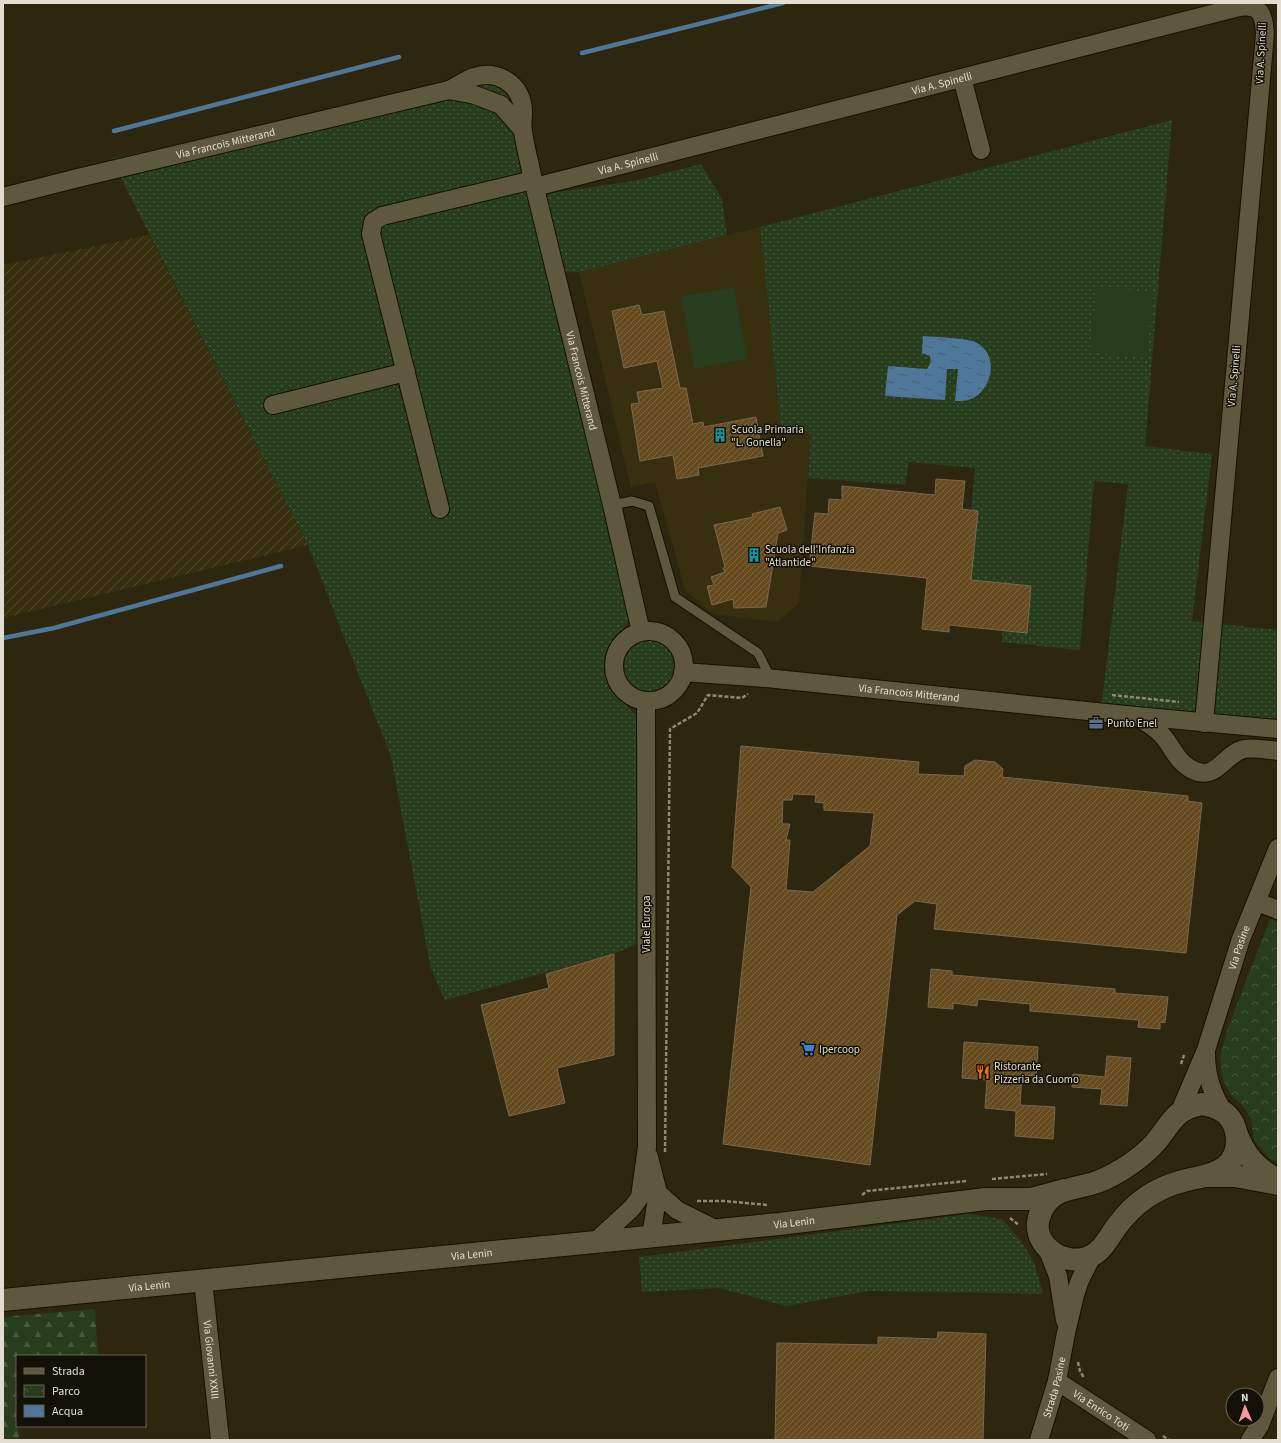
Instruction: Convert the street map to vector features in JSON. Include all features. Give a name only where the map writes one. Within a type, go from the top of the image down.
[{"type":"main road","points":[[1180,1111],[1191,1106],[1203,1104],[1214,1107],[1224,1113],[1232,1121],[1244,1151],[1248,1157],[1264,1171],[1278,1180]]},
{"type":"main road","name":"Via Lenin","points":[[3,1300],[717,1230],[941,1206],[986,1199],[1031,1199],[1057,1182],[1106,1179],[1138,1159],[1153,1146],[1172,1119],[1180,1111]]},
{"type":"main road","points":[[1057,1182],[1054,1195],[1042,1208],[1038,1226],[1044,1242],[1056,1255],[1067,1260],[1079,1260],[1100,1249],[1130,1210],[1142,1201],[1170,1185],[1206,1176],[1217,1172],[1227,1165],[1235,1150],[1236,1132]]},
{"type":"main road","points":[[1206,1176],[1235,1176],[1278,1184]]},
{"type":"main road","name":"Via Lenin","points":[[941,1206],[977,1205],[1004,1208],[1021,1215],[1030,1221],[1044,1242]]},
{"type":"street","name":"Via A. Spinelli","points":[[440,509],[371,234],[373,222],[382,216],[534,183],[962,78],[1239,7],[1249,6],[1258,10],[1264,19],[1264,34],[1196,722]]},
{"type":"street","points":[[449,90],[474,77],[485,76],[503,78],[515,86],[520,95],[524,116],[522,129]]},
{"type":"street","points":[[962,78],[981,150]]},
{"type":"street","points":[[449,90],[475,95],[501,105],[522,129]]},
{"type":"street","name":"Via Francois Mitterand","points":[[3,198],[78,178],[449,90]]},
{"type":"street","name":"Via Francois Mitterand","points":[[522,129],[641,632]]},
{"type":"street","points":[[273,405],[406,372]]},
{"type":"street","points":[[652,631],[663,634],[673,641],[680,650],[683,661],[683,672],[680,682],[666,697],[646,701],[635,698],[622,688],[615,674],[614,663],[616,652],[622,643],[631,636],[641,632],[652,631]]},
{"type":"street","name":"Via Francois Mitterand","points":[[683,672],[758,678],[1196,722],[1276,739]]},
{"type":"street","name":"Viale Europa","points":[[646,701],[647,1148]]},
{"type":"street","name":"Via Francois Mitterand","points":[[1136,716],[1152,726],[1165,739],[1182,762],[1200,773],[1210,772],[1244,749],[1276,739]]},
{"type":"street","points":[[1165,739],[1174,726],[1196,722]]},
{"type":"street","name":"Via Pasine","points":[[1180,1111],[1206,1050],[1241,939],[1278,848]]},
{"type":"street","points":[[1257,902],[1278,910]]},
{"type":"street","points":[[1206,1050],[1209,1082],[1224,1113]]},
{"type":"street","points":[[647,1148],[658,1193],[651,1236]]},
{"type":"street","points":[[647,1148],[640,1197],[643,1215],[651,1236]]},
{"type":"street","points":[[658,1193],[677,1210],[717,1230]]},
{"type":"street","points":[[595,1242],[632,1208],[640,1197]]},
{"type":"street","points":[[1044,1242],[1060,1282],[1066,1333]]},
{"type":"street","points":[[1066,1333],[1080,1280],[1093,1254]]},
{"type":"street","name":"Via Giovanni XXIII","points":[[203,1280],[220,1440]]},
{"type":"street","name":"Strada Pasine","points":[[1039,1440],[1057,1381],[1066,1333]]},
{"type":"street","points":[[1250,1440],[1260,1425],[1278,1378]]},
{"type":"street","name":"Via Enrico Toti","points":[[1057,1381],[1146,1440]]},
{"type":"lane","points":[[612,505],[632,501],[650,506],[675,598],[758,652],[767,671],[758,678]]},
{"type":"path","points":[[665,1153],[670,729],[697,713],[708,695],[742,698],[749,693],[758,678]]},
{"type":"path","points":[[1179,1069],[1184,1055]]},
{"type":"path","points":[[990,1179],[1057,1182]]},
{"type":"path","points":[[860,1196],[867,1191],[968,1181]]},
{"type":"path","points":[[693,1200],[770,1206]]},
{"type":"shaded area","points":[[760,227],[781,427],[811,433],[799,604],[777,622],[713,614],[685,590],[655,482],[631,487],[579,272]]},
{"type":"shaded area","points":[[149,235],[308,545],[3,618],[3,265]]},
{"type":"green space","points":[[504,73],[530,196],[634,181],[701,164],[722,199],[727,235],[579,272],[549,273],[606,496],[629,619],[605,663],[609,688],[645,725],[638,943],[614,954],[445,1000],[431,969],[391,757],[308,545],[111,159]]},
{"type":"green space","points":[[1172,120],[1145,446],[1212,454],[1192,621],[1278,630],[1278,724],[1101,709],[1128,484],[1094,481],[1080,650],[1002,642],[1002,630],[1027,633],[1031,586],[971,580],[977,511],[971,510],[975,468],[909,462],[905,485],[808,478],[811,434],[781,427],[760,227]]},
{"type":"green space","points":[[1097,286],[1154,293],[1146,358],[1090,352]]},
{"type":"green space","points":[[734,287],[747,359],[694,369],[681,296]]},
{"type":"green space","points":[[650,640],[660,642],[668,648],[674,656],[676,666],[674,676],[668,684],[660,690],[650,692],[640,690],[632,684],[626,676],[624,666],[626,656],[632,648],[640,642]]},
{"type":"green space","points":[[1270,919],[1278,922],[1278,1162],[1270,1159],[1254,1140],[1251,1119],[1243,1106],[1231,1095],[1222,1078],[1220,1057],[1227,1030]]},
{"type":"green space","points":[[969,1214],[1002,1219],[1021,1241],[1034,1262],[1043,1294],[869,1291],[787,1306],[719,1288],[642,1292],[639,1257]]},
{"type":"green space","points":[[95,1309],[98,1355],[16,1355],[16,1427],[18,1427],[19,1438],[3,1439],[3,1317]]},
{"type":"water","points":[[923,336],[971,341],[983,347],[991,362],[991,371],[989,380],[979,394],[969,400],[955,401],[958,369],[947,369],[945,400],[885,396],[888,366],[927,369],[931,362],[930,356],[922,353]]},
{"type":"building","points":[[639,305],[642,315],[664,311],[680,388],[686,388],[693,424],[703,422],[704,427],[756,417],[763,456],[698,468],[699,475],[677,479],[673,455],[640,461],[631,404],[639,403],[637,392],[663,388],[657,361],[624,368],[612,311]]},
{"type":"building","points":[[936,479],[965,481],[962,509],[978,511],[971,580],[1031,586],[1027,633],[949,625],[949,632],[922,629],[927,578],[809,566],[815,513],[828,514],[829,499],[842,500],[842,486],[935,495]]},
{"type":"building","name":"Scuola dell'Infanzia \"Atlantide\"","points":[[780,507],[787,530],[778,533],[766,607],[734,608],[733,599],[712,605],[707,586],[714,585],[711,577],[725,572],[714,525],[753,517],[752,514]]},
{"type":"building","name":"Ipercoop","points":[[741,746],[919,762],[918,774],[964,776],[965,766],[975,760],[995,762],[1003,769],[1002,777],[1188,796],[1188,801],[1202,803],[1186,953],[934,929],[937,904],[915,901],[897,915],[870,1165],[723,1144],[751,887],[732,867]],"holes":[[[793,794],[816,795],[815,802],[824,803],[824,810],[874,813],[870,846],[813,892],[786,890],[790,840],[786,840],[790,824],[782,824],[783,800],[792,800]]]},
{"type":"building","points":[[614,954],[614,1055],[557,1068],[565,1103],[509,1116],[481,1005],[549,988],[546,974]]},
{"type":"building","points":[[931,969],[952,971],[952,975],[1115,989],[1115,993],[1168,997],[1165,1023],[1160,1022],[1160,1029],[1138,1027],[1139,1020],[1030,1011],[1030,1004],[978,999],[977,1006],[953,1003],[953,1009],[928,1007]]},
{"type":"building","points":[[964,1042],[1038,1047],[1036,1076],[1022,1075],[1020,1105],[1055,1107],[1053,1139],[1015,1136],[1016,1111],[985,1108],[987,1080],[962,1078]]},
{"type":"building","points":[[1107,1056],[1131,1058],[1127,1106],[1100,1104],[1102,1089],[1072,1087],[1073,1074],[1105,1077]]},
{"type":"building","points":[[938,1332],[986,1334],[983,1440],[775,1440],[777,1343],[878,1345],[878,1337],[937,1339]]},
{"type":"waterway","points":[[582,53],[783,3]]},
{"type":"waterway","points":[[114,131],[399,57]]},
{"type":"waterway","points":[[3,638],[54,628],[281,566]]},
{"type":"place","name":"Scuola Primaria \"L. Gonella\"","points":[[720,435]]},
{"type":"place","name":"Scuola dell'Infanzia \"Atlantide\"","points":[[754,555]]},
{"type":"place","name":"Punto Enel","points":[[1096,723]]},
{"type":"place","name":"Ipercoop","points":[[808,1049]]},
{"type":"place","name":"Ristorante Pizzeria da Cuomo","points":[[983,1072]]}]
